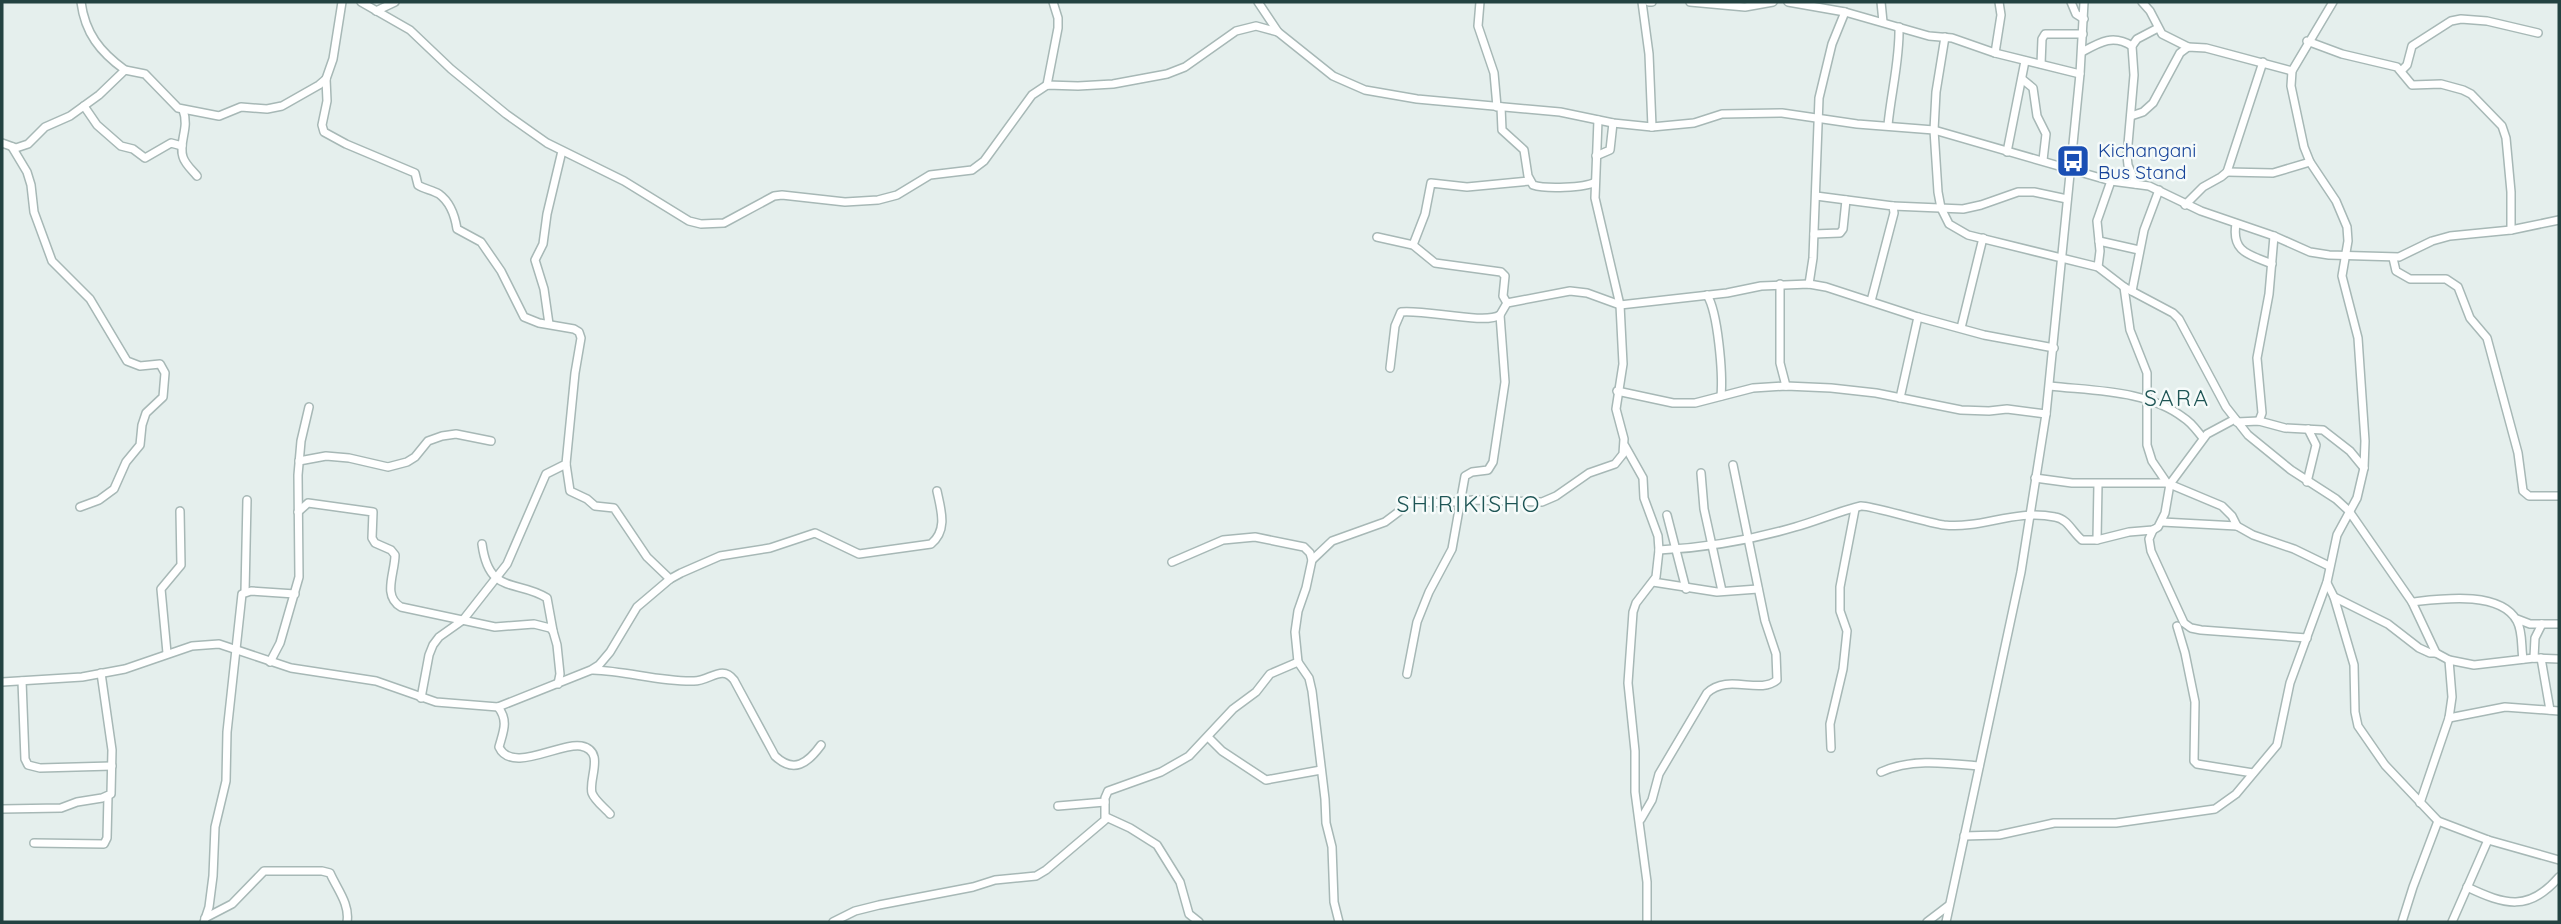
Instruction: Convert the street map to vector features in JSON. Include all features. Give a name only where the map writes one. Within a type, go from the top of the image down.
[{"type":"street","points":[[81,2],[84,21],[99,48],[125,70],[145,74],[167,98],[183,110],[219,116],[241,107],[274,109],[308,92],[326,79]]},
{"type":"street","points":[[342,2],[333,59],[326,79],[327,101],[322,125],[324,132],[356,149],[413,172],[418,184],[441,196],[455,214],[457,229],[479,239],[501,271],[521,314],[529,319],[579,332],[581,338],[566,464],[570,491],[595,506],[614,508],[647,557],[670,579]]},
{"type":"street","points":[[361,2],[410,30],[506,114],[547,143],[624,181],[690,220],[712,225],[735,218],[774,196],[845,202],[878,200],[897,195],[930,175],[972,170],[984,161],[1032,94],[1047,85],[1113,84],[1167,74],[1185,67],[1241,28],[1256,26],[1278,32]]},
{"type":"street","points":[[376,11],[396,2]]},
{"type":"street","points":[[1047,85],[1058,27],[1053,2]]},
{"type":"street","points":[[1258,2],[1278,32],[1328,72],[1365,90],[1389,95],[1560,113],[1613,124],[1652,127],[1694,124],[1715,115],[1731,113],[1782,113],[1857,124],[1934,130],[2111,181],[2158,190],[2185,205],[2274,236],[2310,252],[2393,258],[2450,236],[2511,230],[2559,220]]},
{"type":"street","points":[[1480,2],[1478,26],[1494,73],[1502,130],[1524,150],[1530,181],[1537,187],[1590,185],[1595,182]]},
{"type":"street","points":[[1642,2],[1649,54],[1652,127]]},
{"type":"street","points":[[1690,2],[1745,7],[1773,2]]},
{"type":"street","points":[[1788,2],[1845,12],[2080,74]]},
{"type":"street","points":[[1881,2],[1883,22]]},
{"type":"street","points":[[1995,53],[2001,15],[1999,2]]},
{"type":"street","points":[[2071,2],[2076,14],[2084,19]]},
{"type":"street","points":[[1945,922],[2021,572],[2046,414],[2063,259],[2084,2]]},
{"type":"street","points":[[2142,2],[2162,34],[2188,47],[2206,48],[2292,71]]},
{"type":"street","points":[[2333,2],[2307,41],[2292,71],[2291,86],[2304,147],[2343,214],[2347,227],[2342,276],[2358,338],[2365,441],[2364,468],[2359,491],[2340,526]]},
{"type":"street","points":[[1809,284],[1814,234],[1820,90],[1832,44],[1845,12]]},
{"type":"street","points":[[2402,70],[2407,65],[2412,46],[2456,19],[2487,21],[2538,33]]},
{"type":"street","points":[[1888,125],[1900,47],[1899,27]]},
{"type":"street","points":[[2136,184],[2127,160],[2134,75],[2132,46],[2137,39],[2158,28]]},
{"type":"street","points":[[2041,64],[2042,39],[2045,34],[2083,34]]},
{"type":"street","points":[[1945,37],[1936,92],[1934,130],[1941,208],[1953,228],[2098,267],[2128,289],[2179,319],[2236,421],[2258,444],[2307,482],[2340,502],[2349,512],[2412,602],[2436,653]]},
{"type":"street","points":[[2082,52],[2113,39],[2122,40],[2132,46]]},
{"type":"street","points":[[2307,41],[2342,54],[2392,65],[2402,70],[2405,79],[2412,85],[2447,85],[2470,94],[2505,131],[2511,192],[2511,230]]},
{"type":"street","points":[[2131,116],[2143,112],[2153,103],[2180,53],[2188,47]]},
{"type":"street","points":[[2007,152],[2025,61]]},
{"type":"street","points":[[2185,205],[2203,187],[2227,172],[2263,62]]},
{"type":"street","points":[[2,143],[19,148],[28,144],[45,127],[70,116],[125,70]]},
{"type":"street","points":[[2022,79],[2033,88],[2035,109],[2046,134],[2043,160]]},
{"type":"street","points":[[83,106],[97,125],[118,144],[133,149],[145,158],[171,143],[183,146]]},
{"type":"street","points":[[183,110],[187,121],[183,158],[197,176]]},
{"type":"street","points":[[1598,120],[1595,205],[1620,305],[1623,364],[1617,391],[1616,418],[1625,446],[1643,478],[1644,498],[1656,528],[1659,550],[1658,572],[1636,603],[1633,612],[1629,655],[1635,792],[1641,819],[1647,882],[1647,922]]},
{"type":"street","points":[[1597,156],[1609,150],[1613,124]]},
{"type":"street","points":[[12,147],[27,172],[34,212],[52,261],[90,299],[127,361],[140,366],[160,364],[164,369],[163,397],[146,413],[140,445],[126,462],[117,483],[108,494],[80,507]]},
{"type":"street","points":[[549,324],[544,289],[535,260],[543,244],[562,151]]},
{"type":"street","points":[[2227,172],[2273,173],[2311,162]]},
{"type":"street","points":[[1413,245],[1425,214],[1431,183],[1467,187],[1530,181]]},
{"type":"street","points":[[2098,267],[2097,221],[2111,181]]},
{"type":"street","points":[[2158,190],[2139,250],[2136,277],[2128,289],[2130,330],[2147,373],[2147,444],[2151,461],[2168,483]]},
{"type":"street","points":[[1816,196],[1893,206],[1941,208],[1971,208],[2018,192],[2067,198]]},
{"type":"street","points":[[1814,234],[1840,233],[1843,229],[1846,200]]},
{"type":"street","points":[[1871,300],[1894,213],[1893,206]]},
{"type":"street","points":[[2236,224],[2234,238],[2239,247],[2272,264]]},
{"type":"street","points":[[2259,421],[2262,413],[2257,358],[2269,294],[2274,236]]},
{"type":"street","points":[[1377,237],[1413,245],[1435,263],[1501,272],[1505,276],[1503,296],[1507,303]]},
{"type":"street","points":[[1961,328],[1983,238]]},
{"type":"street","points":[[2099,242],[2139,250]]},
{"type":"street","points":[[2393,258],[2396,271],[2405,277],[2418,280],[2446,279],[2458,287],[2472,323],[2487,338],[2518,453],[2523,491],[2529,496],[2559,496]]},
{"type":"street","points":[[1390,368],[1395,326],[1401,312],[1420,311],[1496,318],[1507,303],[1570,291],[1587,293],[1620,305],[1709,298],[1716,294],[1780,284],[1809,284],[1984,335],[2054,348]]},
{"type":"street","points":[[1780,284],[1780,363],[1786,386]]},
{"type":"street","points":[[1709,298],[1722,383],[1721,396]]},
{"type":"street","points":[[1407,674],[1422,609],[1452,549],[1465,476],[1472,471],[1488,470],[1493,462],[1505,382],[1500,314]]},
{"type":"street","points":[[1900,398],[1918,317]]},
{"type":"street","points":[[1617,391],[1673,403],[1695,403],[1753,387],[1786,386],[1854,390],[1961,410],[2007,409],[2046,414]]},
{"type":"street","points":[[2050,386],[2162,404],[2187,419],[2203,438]]},
{"type":"street","points":[[271,662],[280,643],[295,594],[300,560],[299,461],[309,407]]},
{"type":"street","points":[[2307,638],[2191,628],[2184,623],[2151,551],[2149,539],[2153,530],[2162,522],[2168,483],[2203,438],[2214,429],[2236,421],[2259,421],[2285,428],[2325,432],[2350,452],[2364,468]]},
{"type":"street","points":[[2307,482],[2316,446],[2308,429]]},
{"type":"street","points":[[299,461],[326,456],[388,467],[415,457],[428,441],[442,436],[456,434],[491,441]]},
{"type":"street","points":[[1339,922],[1334,902],[1332,847],[1326,823],[1311,683],[1298,662],[1296,619],[1312,560],[1332,541],[1385,522],[1418,499],[1444,503],[1542,502],[1556,496],[1589,473],[1615,464],[1625,446]]},
{"type":"street","points":[[421,698],[433,645],[439,637],[463,620],[497,578],[514,552],[546,474],[566,464]]},
{"type":"street","points":[[1641,819],[1653,800],[1659,774],[1707,693],[1726,683],[1768,685],[1777,680],[1776,654],[1765,621],[1733,465]]},
{"type":"street","points":[[1701,473],[1703,509],[1722,592]]},
{"type":"street","points":[[2035,478],[2098,484],[2168,483],[2222,506],[2237,526],[2253,536],[2294,549],[2329,566]]},
{"type":"street","points":[[2097,540],[2098,484]]},
{"type":"street","points":[[2,682],[66,679],[102,673],[136,665],[167,653],[219,644],[271,662],[327,675],[376,681],[421,698],[447,704],[498,707],[592,670],[605,660],[637,607],[670,579],[720,556],[770,548],[815,533],[859,554],[926,546],[935,541],[942,525],[937,491]]},
{"type":"street","points":[[204,920],[213,876],[215,827],[226,781],[226,732],[241,599],[245,592],[247,500]]},
{"type":"street","points":[[1964,836],[1999,835],[2054,823],[2101,824],[2203,812],[2226,803],[2277,746],[2290,683],[2327,582],[2340,526],[2340,502]]},
{"type":"street","points":[[298,512],[308,503],[371,510],[374,514],[372,538],[375,543],[396,555],[390,592],[395,604],[409,611],[495,627],[534,624],[553,631]]},
{"type":"street","points":[[1659,550],[1676,550],[1748,538],[1797,527],[1865,506],[1946,525],[1980,523],[2004,516],[2029,514],[2059,517],[2082,540],[2153,530]]},
{"type":"street","points":[[1831,748],[1830,724],[1843,669],[1847,631],[1840,611],[1840,587],[1855,509]]},
{"type":"street","points":[[167,653],[161,589],[181,565],[180,511]]},
{"type":"street","points":[[1667,515],[1686,589]]},
{"type":"street","points":[[2162,522],[2237,526]]},
{"type":"street","points":[[1172,562],[1223,540],[1255,537],[1304,547],[1312,560]]},
{"type":"street","points":[[482,544],[485,559],[497,578],[510,586],[547,598],[560,674],[558,684]]},
{"type":"street","points":[[1653,582],[1686,589],[1722,592],[1758,589]]},
{"type":"street","points":[[2327,582],[2354,665],[2358,726],[2385,765],[2438,821],[2488,841],[2559,860]]},
{"type":"street","points":[[245,592],[295,594]]},
{"type":"street","points":[[2334,597],[2388,624],[2419,648],[2449,660],[2485,666],[2523,659],[2559,659]]},
{"type":"street","points":[[2412,602],[2482,599],[2505,609],[2526,624],[2559,624]]},
{"type":"street","points":[[2516,619],[2521,634],[2523,659]]},
{"type":"street","points":[[2449,718],[2505,707],[2555,710],[2538,658],[2535,638],[2542,624]]},
{"type":"street","points":[[2177,626],[2195,702],[2195,763],[2253,773]]},
{"type":"street","points":[[2420,803],[2449,718],[2452,697],[2449,660]]},
{"type":"street","points":[[1106,817],[1106,794],[1113,788],[1173,767],[1189,756],[1233,709],[1256,692],[1270,674],[1298,662]]},
{"type":"street","points":[[592,670],[693,681],[722,672],[727,673],[734,680],[775,756],[780,760],[786,764],[804,764],[821,745]]},
{"type":"street","points":[[34,843],[104,844],[107,838],[112,766],[102,673]]},
{"type":"street","points":[[22,681],[25,759],[28,765],[40,768],[112,766]]},
{"type":"street","points":[[498,707],[503,714],[505,726],[499,747],[506,754],[520,758],[574,746],[588,749],[596,763],[593,796],[610,814]]},
{"type":"street","points":[[1208,737],[1222,751],[1266,780],[1321,770]]},
{"type":"street","points":[[1881,772],[1899,765],[1927,763],[1979,766]]},
{"type":"street","points":[[2,809],[61,808],[108,796]]},
{"type":"street","points":[[1058,806],[1105,802]]},
{"type":"street","points":[[833,922],[855,911],[995,880],[1036,876],[1106,817]]},
{"type":"street","points":[[1106,817],[1157,845],[1180,882],[1187,910],[1199,922]]},
{"type":"street","points":[[2402,922],[2438,821]]},
{"type":"street","points":[[2452,922],[2488,841]]},
{"type":"street","points":[[204,920],[232,904],[264,871],[322,871],[330,873],[340,891],[348,911],[347,922]]},
{"type":"street","points":[[2467,887],[2502,901],[2520,903],[2535,897],[2559,877]]},
{"type":"street","points":[[1927,922],[1949,906]]},
{"type":"street","points":[[849,922],[855,911]]},
{"type":"place","name":"Kichangani Bus Stand","points":[[2073,161]]},
{"type":"district","name":"SARA","points":[[2177,398]]},
{"type":"district","name":"SHIRIKISHO","points":[[1469,504]]}]
